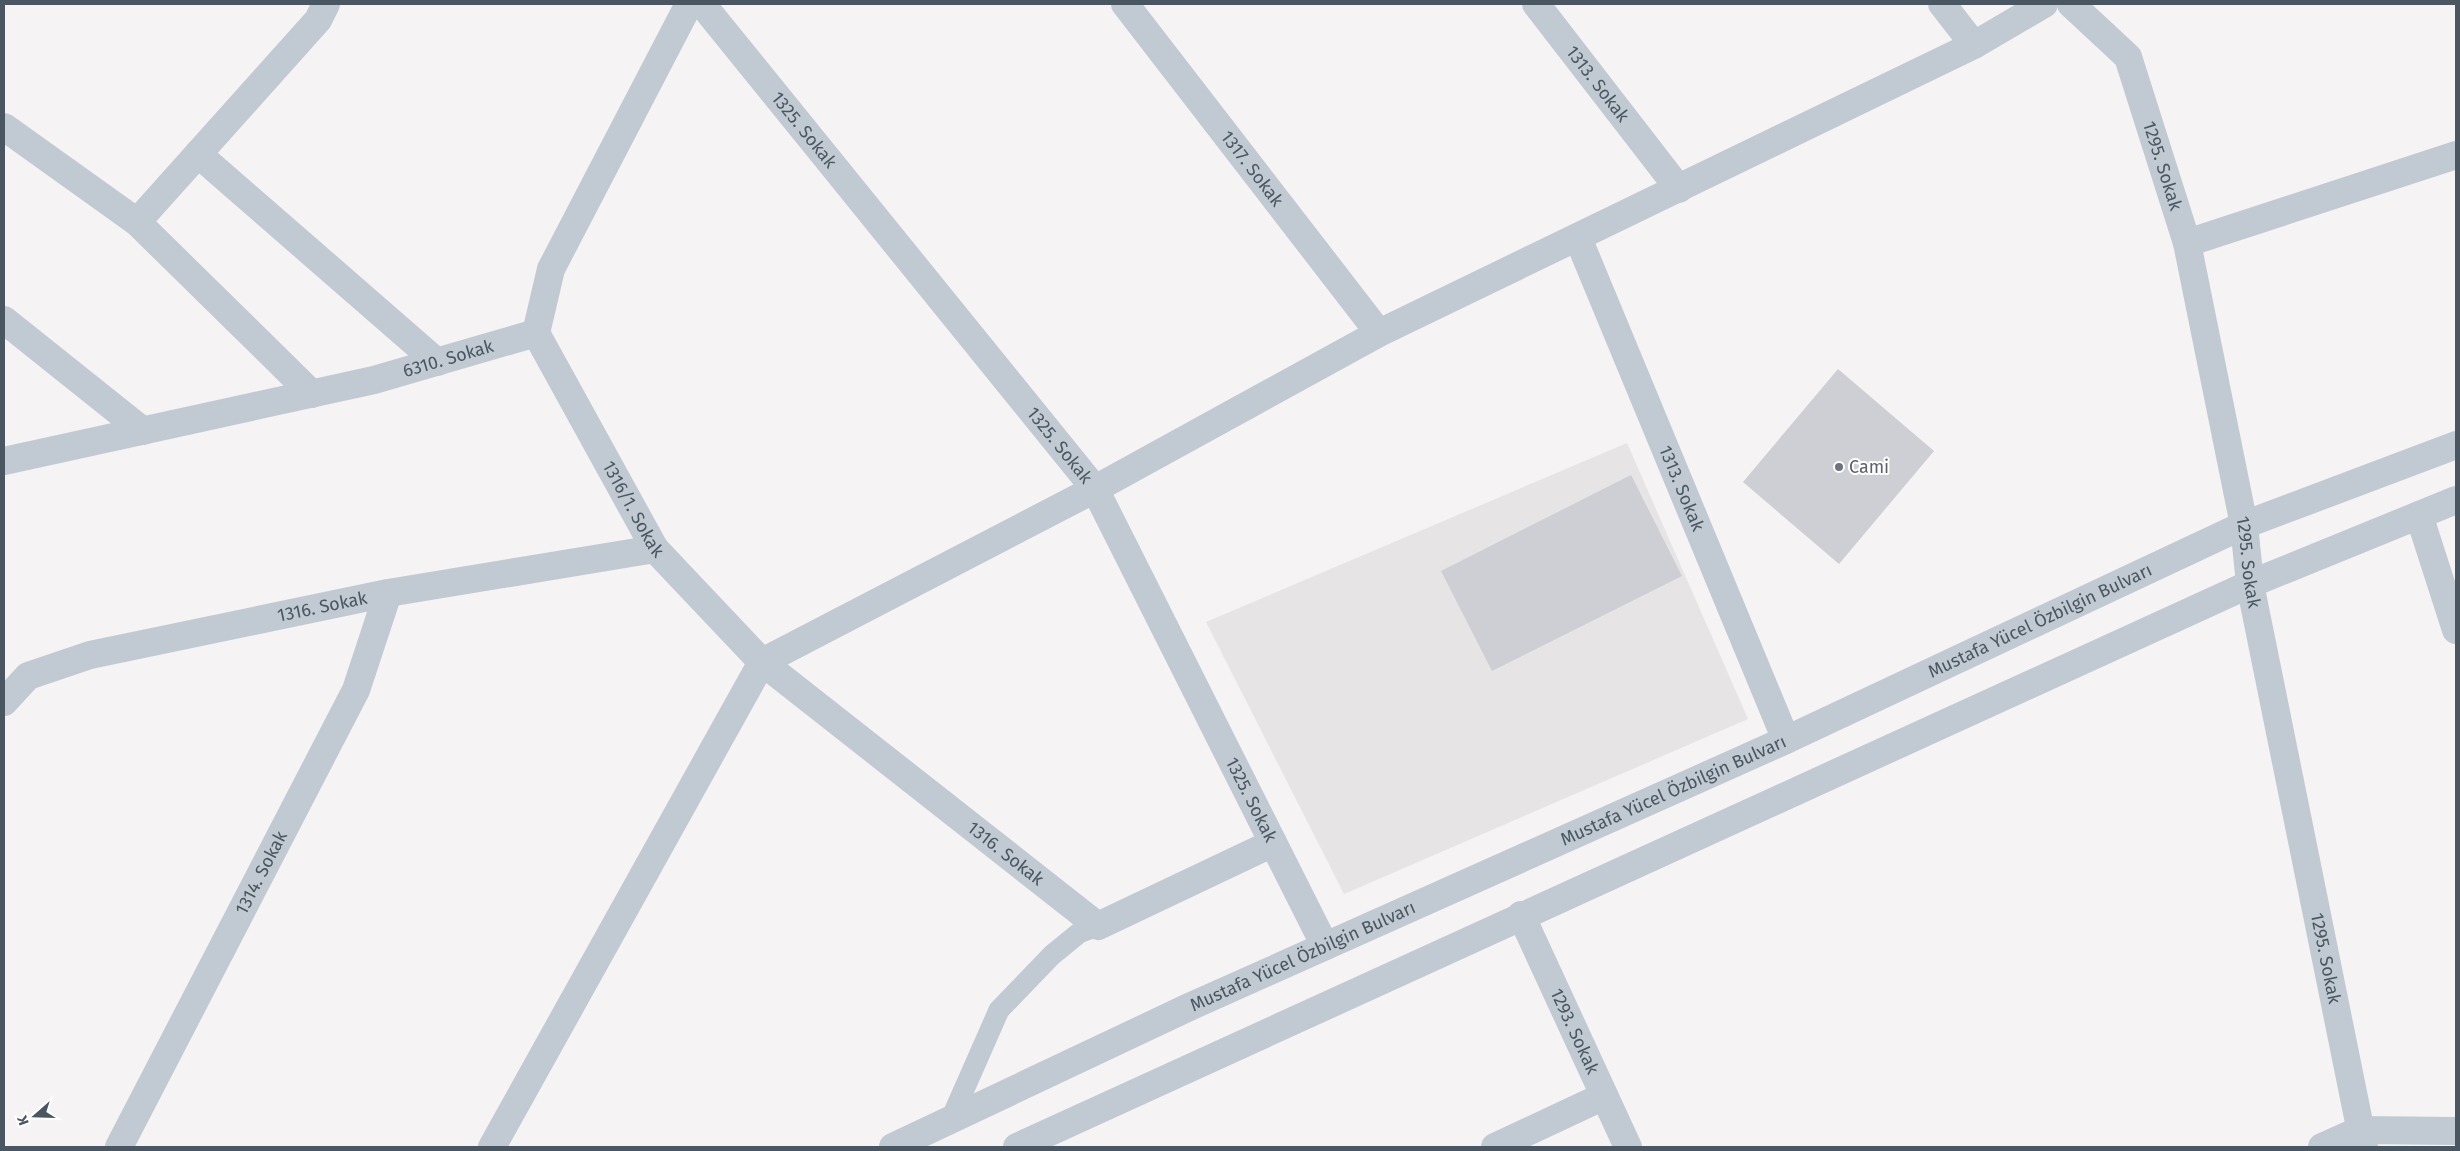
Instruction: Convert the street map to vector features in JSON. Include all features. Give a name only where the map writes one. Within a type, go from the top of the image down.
[{"type":"street","points":[[137,222],[318,20],[326,4]]},
{"type":"street","points":[[536,333],[551,269],[689,4]]},
{"type":"street","name":"1325. Sokak","points":[[702,4],[1095,489],[1326,946]]},
{"type":"street","name":"1317. Sokak","points":[[1125,4],[1380,333]]},
{"type":"street","name":"1313. Sokak","points":[[1536,4],[1678,189]]},
{"type":"street","points":[[1942,4],[1974,45]]},
{"type":"street","points":[[492,1147],[762,662],[1095,489],[1380,333],[1974,45],[2044,4]]},
{"type":"street","name":"1295. Sokak","points":[[2071,4],[2128,57],[2187,243],[2244,525],[2250,584],[2362,1139]]},
{"type":"street","points":[[4,128],[137,222],[312,394]]},
{"type":"street","points":[[198,154],[437,362]]},
{"type":"street","points":[[2187,243],[2456,156]]},
{"type":"street","name":"1313. Sokak","points":[[1578,238],[1786,740]]},
{"type":"street","points":[[4,320],[143,431]]},
{"type":"street","name":"6310. Sokak","points":[[4,461],[312,394],[437,362],[536,333]]},
{"type":"street","name":"1316/1. Sokak","points":[[536,333],[655,548],[762,662]]},
{"type":"street","name":"Mustafa Yücel Özbilgin Bulvarı","points":[[892,1147],[1326,946],[1786,740],[2244,525],[2456,445]]},
{"type":"street","points":[[1017,1147],[1045,1141],[1521,915],[2250,584],[2456,500]]},
{"type":"street","points":[[2419,515],[2456,630]]},
{"type":"street","name":"1316. Sokak","points":[[4,702],[28,676],[90,655],[388,593],[655,548]]},
{"type":"street","name":"1314. Sokak","points":[[119,1147],[356,690],[388,593]]},
{"type":"street","name":"1316. Sokak","points":[[762,662],[1098,926]]},
{"type":"street","points":[[1098,926],[1273,843]]},
{"type":"street","name":"1293. Sokak","points":[[1521,915],[1628,1147]]},
{"type":"street","points":[[1495,1147],[1604,1096]]},
{"type":"street","points":[[2322,1147],[2362,1139],[2456,1131]]},
{"type":"lane","points":[[951,1120],[999,1010],[1052,955],[1079,933],[1098,926]]},
{"type":"shaded area","points":[[1627,443],[1748,719],[1344,894],[1206,622]]},
{"type":"building","name":"Cami","points":[[1838,369],[1934,451],[1839,564],[1743,482]]},
{"type":"building","points":[[1631,475],[1682,576],[1492,671],[1441,571]]},
{"type":"place","name":"Cami","points":[[1839,467]]}]
